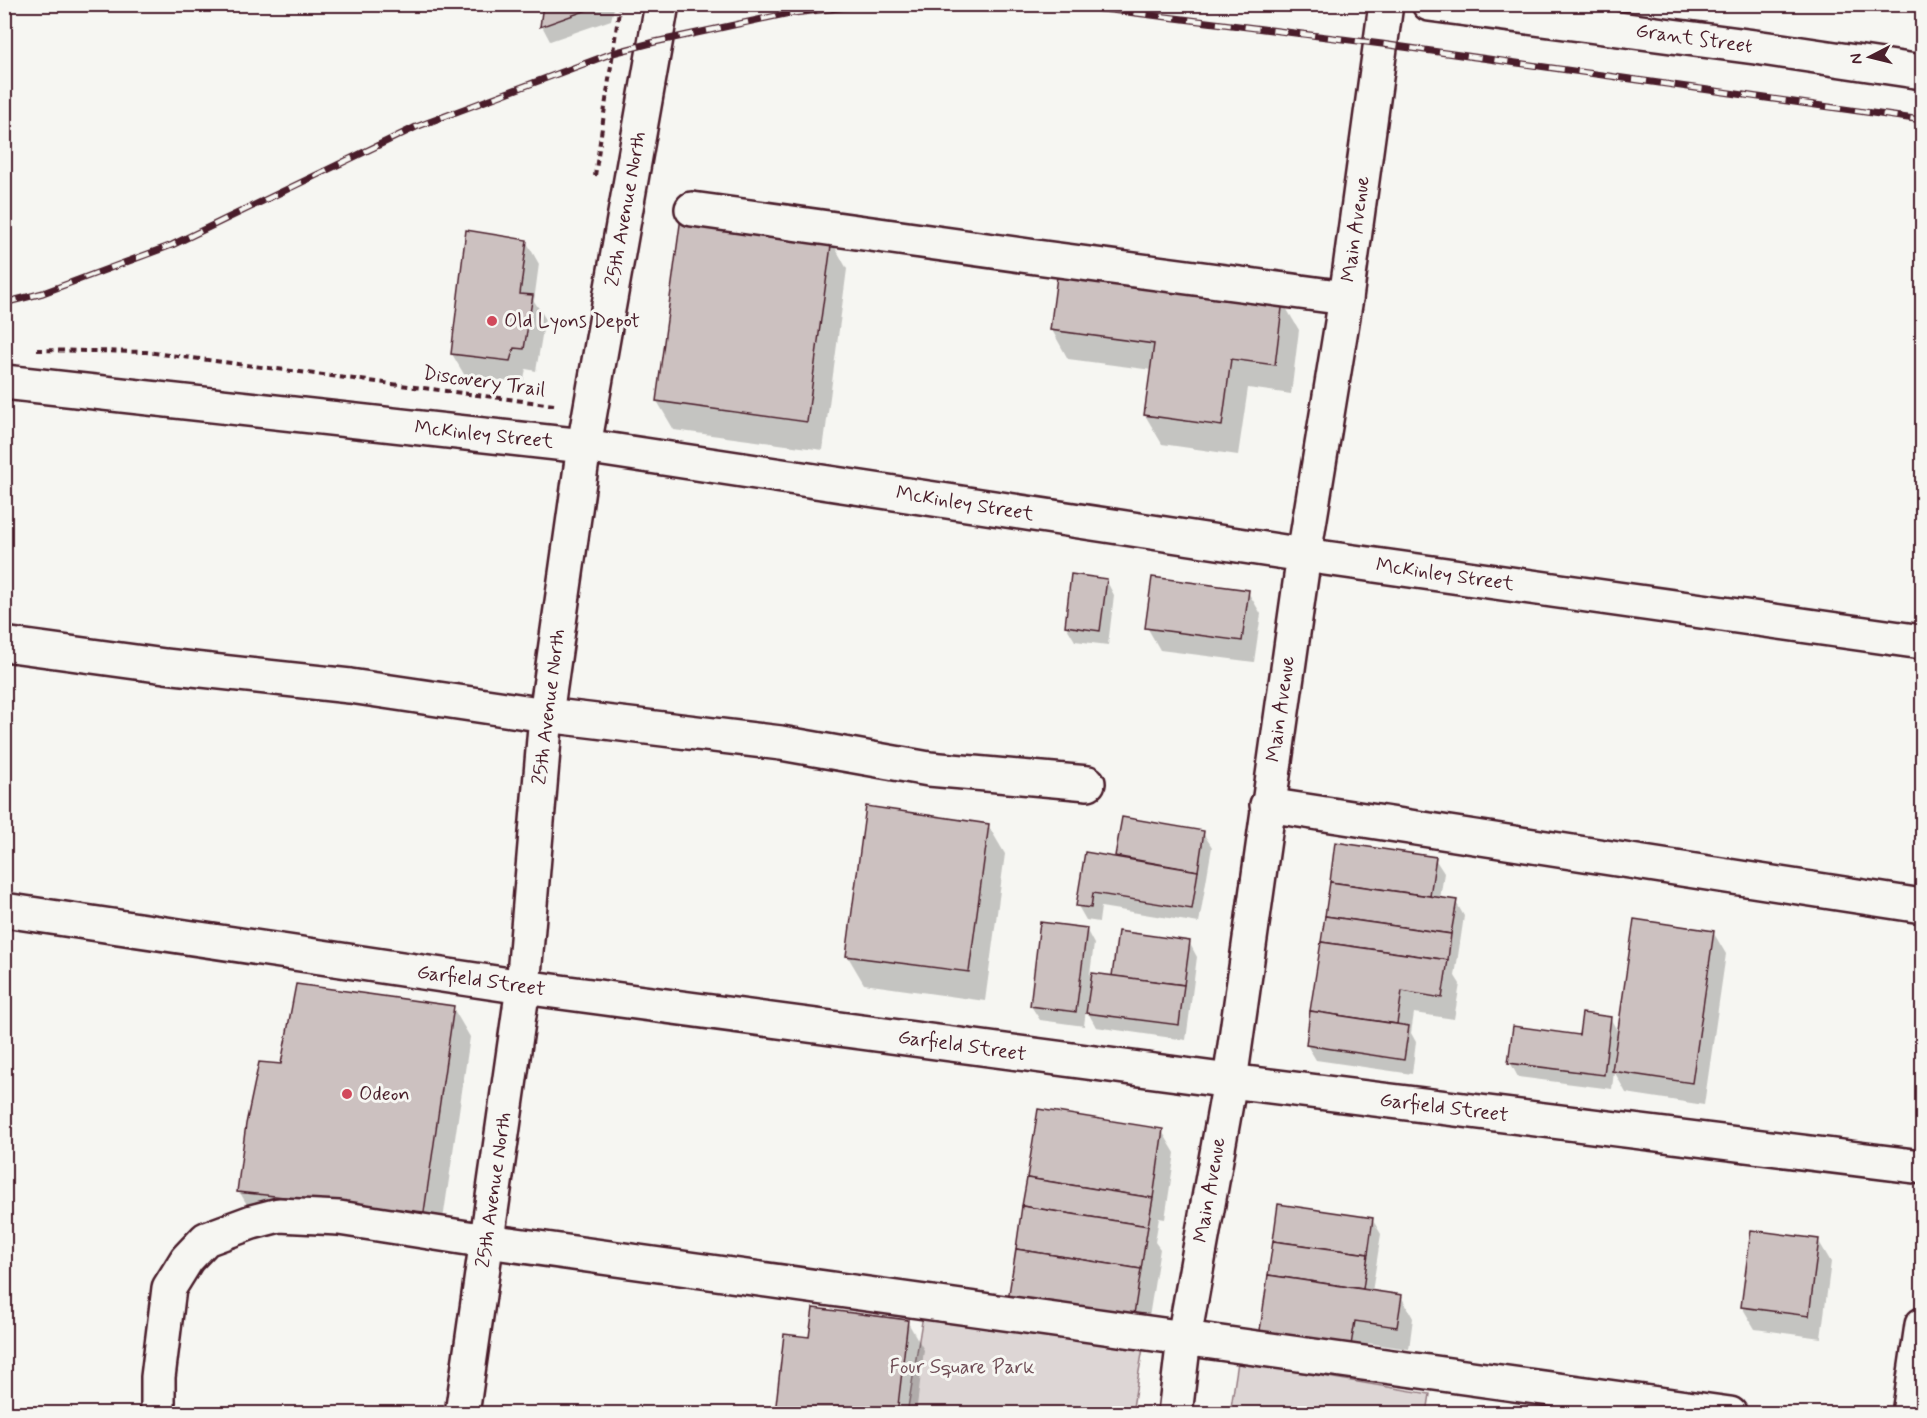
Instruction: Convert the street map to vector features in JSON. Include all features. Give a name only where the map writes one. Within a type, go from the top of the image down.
[{"type":"street","name":"25th Avenue North","points":[[462,1413],[523,987],[546,715],[584,446],[662,4]]},
{"type":"street","name":"Main Avenue","points":[[1175,1413],[1184,1338],[1230,1081],[1267,805],[1304,555],[1346,298],[1386,4]]},
{"type":"street","name":"Grant Street","points":[[1429,4],[1755,47],[1923,72]]},
{"type":"street","points":[[692,209],[1346,298]]},
{"type":"street","name":"McKinley Street","points":[[4,382],[584,446],[1304,555],[1923,642]]},
{"type":"street","points":[[4,644],[165,666],[350,687],[546,715],[781,743],[928,769],[1088,783]]},
{"type":"street","points":[[1267,805],[1923,906]]},
{"type":"street","name":"Garfield Street","points":[[4,910],[523,987],[1230,1081],[1923,1167]]},
{"type":"street","points":[[158,1413],[158,1377],[169,1288],[187,1259],[206,1239],[252,1221],[279,1215],[339,1218],[487,1241],[1730,1413]]},
{"type":"street","points":[[1909,1413],[1923,1324]]},
{"type":"path","points":[[593,186],[620,4]]},
{"type":"path","name":"Discovery Trail","points":[[28,350],[146,352],[553,406],[559,399]]},
{"type":"green space","name":"Four Square Park","points":[[923,1315],[1143,1348],[1132,1413],[907,1414]]},
{"type":"green space","points":[[1238,1362],[1430,1394],[1427,1413],[1230,1414]]},
{"type":"building","points":[[543,4],[604,4],[540,27]]},
{"type":"building","points":[[681,217],[832,238],[807,422],[656,401]]},
{"type":"building","name":"Old Lyons Depot","points":[[466,230],[527,240],[520,294],[533,295],[524,349],[514,348],[510,361],[451,354]]},
{"type":"building","points":[[1058,269],[1283,300],[1275,365],[1231,359],[1222,426],[1144,415],[1154,344],[1050,330]]},
{"type":"building","points":[[1071,574],[1107,579],[1100,631],[1065,626]]},
{"type":"building","points":[[1152,577],[1249,590],[1242,641],[1145,628]]},
{"type":"building","points":[[866,806],[989,824],[969,972],[846,956]]},
{"type":"building","points":[[1122,817],[1204,831],[1198,871],[1115,856]]},
{"type":"building","points":[[1335,842],[1436,857],[1430,896],[1330,882]]},
{"type":"building","points":[[1085,852],[1198,871],[1192,909],[1093,893],[1091,908],[1076,906]]},
{"type":"building","points":[[1330,882],[1457,900],[1451,934],[1325,916]]},
{"type":"building","points":[[1325,916],[1451,934],[1448,960],[1321,942]]},
{"type":"building","points":[[1634,919],[1714,931],[1692,1083],[1612,1071]]},
{"type":"building","points":[[1040,922],[1087,928],[1076,1012],[1030,1006]]},
{"type":"building","points":[[1118,931],[1190,941],[1184,985],[1112,976]]},
{"type":"building","points":[[1321,942],[1448,960],[1442,998],[1402,991],[1397,1024],[1310,1011]]},
{"type":"building","points":[[1092,973],[1184,985],[1179,1025],[1086,1013]]},
{"type":"building","name":"Odeon","points":[[296,984],[454,1006],[424,1212],[237,1192],[246,1124],[259,1062],[281,1064]]},
{"type":"building","points":[[1310,1011],[1409,1026],[1404,1060],[1306,1045]]},
{"type":"building","points":[[1582,1013],[1611,1017],[1604,1075],[1508,1063],[1513,1026],[1579,1035]]},
{"type":"building","points":[[1038,1109],[1163,1129],[1153,1198],[1027,1178]]},
{"type":"building","points":[[1027,1178],[1153,1198],[1148,1226],[1022,1206]]},
{"type":"building","points":[[1278,1204],[1373,1218],[1368,1254],[1273,1241]]},
{"type":"building","points":[[1022,1206],[1148,1226],[1141,1269],[1016,1249]]},
{"type":"building","points":[[1751,1230],[1819,1239],[1809,1316],[1741,1307]]},
{"type":"building","points":[[1273,1241],[1368,1254],[1363,1289],[1268,1275]]},
{"type":"building","points":[[1016,1249],[1141,1269],[1132,1327],[1007,1307]]},
{"type":"building","points":[[1268,1275],[1402,1295],[1397,1327],[1355,1321],[1349,1357],[1258,1344]]},
{"type":"building","points":[[813,1308],[908,1320],[897,1414],[775,1414],[784,1334],[809,1337]]},
{"type":"railway","points":[[4,303],[43,293],[172,245],[416,127],[613,53],[785,14],[875,4]]},
{"type":"railway","points":[[1050,4],[1382,44],[1922,120]]},
{"type":"place","name":"Old Lyons Depot","points":[[492,321]]},
{"type":"place","name":"Odeon","points":[[347,1094]]}]
